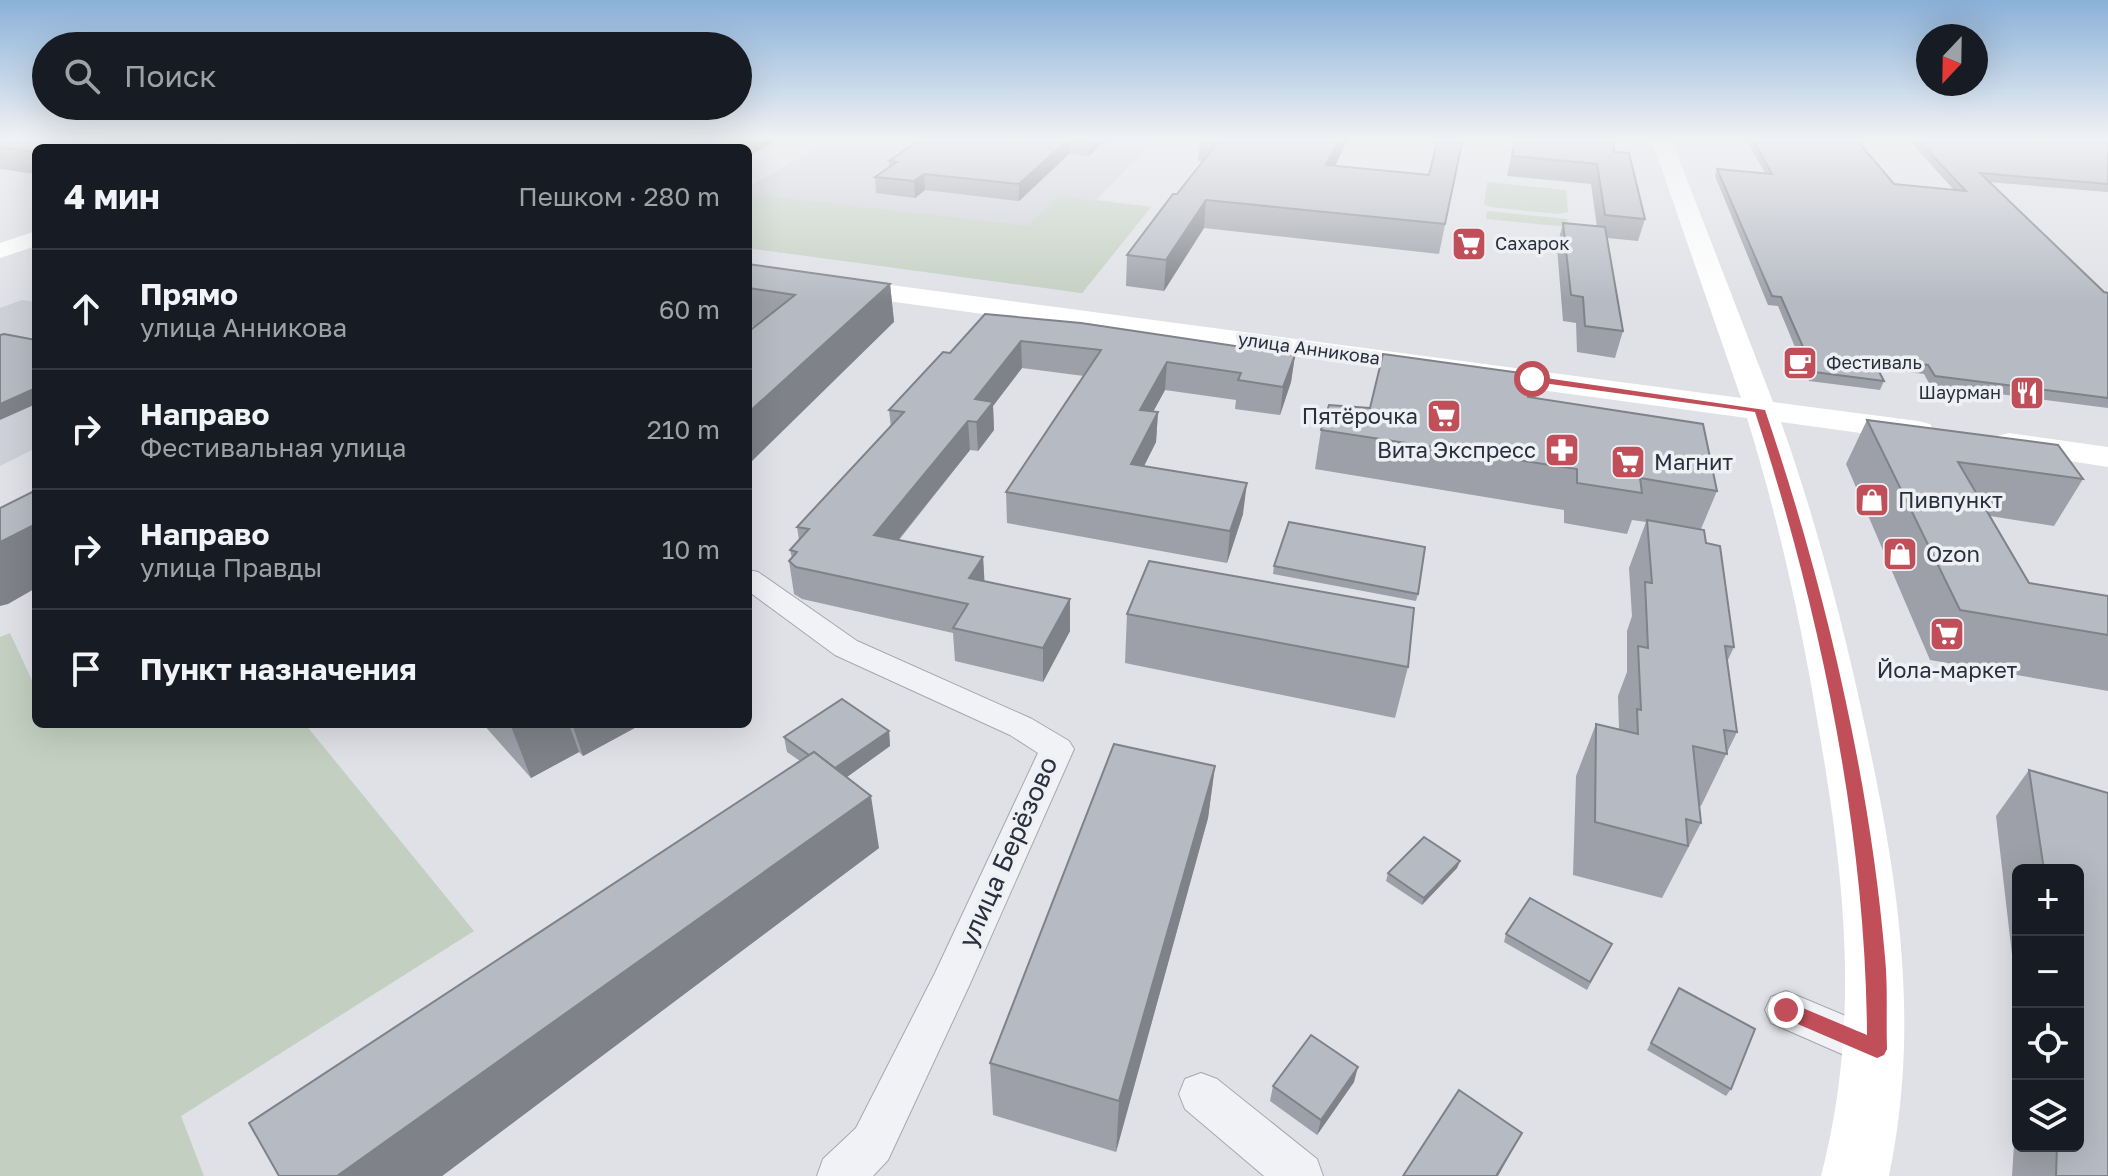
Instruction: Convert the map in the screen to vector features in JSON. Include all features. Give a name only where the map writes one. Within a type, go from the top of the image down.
[{"type":"street","points":[[1681,193],[1780,472],[1811,585],[1864,849],[1876,959],[1877,1049],[1855,1176]]},
{"type":"street","points":[[0,251],[32,239]]},
{"type":"street","name":"улица Анникова","points":[[752,275],[1942,434]]},
{"type":"street","points":[[1985,440],[2108,457]]},
{"type":"street","name":"улица Берёзово","points":[[752,581],[846,648],[1021,727],[1057,749],[949,986],[872,1144],[840,1176]]},
{"type":"street","points":[[1786,1010],[1877,1049]]},
{"type":"street","points":[[1201,1094],[1300,1176]]},
{"type":"shaded area","points":[[752,193],[1103,193],[1096,200],[1151,207],[1082,293],[752,249]]},
{"type":"shaded area","points":[[22,300],[32,301],[32,450],[0,466],[0,308]]},
{"type":"green space","points":[[1486,193],[1566,193],[1568,212],[1558,214],[1484,204]]},
{"type":"green space","points":[[752,194],[1028,226],[1057,196],[1151,207],[1082,293],[752,249]]},
{"type":"green space","points":[[1487,211],[1567,219],[1568,227],[1486,219]]},
{"type":"green space","points":[[10,633],[32,680],[32,728],[308,728],[474,931],[181,1116],[204,1176],[0,1176],[0,637]]},
{"type":"building","points":[[1452,193],[1445,224],[1206,200],[1166,260],[1127,255],[1173,194]]},
{"type":"building","points":[[1602,193],[1639,193],[1645,219],[1605,215]]},
{"type":"building","points":[[1727,193],[2001,193],[2108,293],[2108,398],[1935,376],[1928,365],[1872,358],[1884,381],[1814,372],[1781,297],[1772,296]]},
{"type":"building","points":[[1563,223],[1605,227],[1623,331],[1585,326],[1583,297],[1571,295]]},
{"type":"building","points":[[752,265],[890,284],[752,409],[752,329],[795,295],[752,289]]},
{"type":"building","points":[[985,314],[1081,323],[1295,355],[1283,387],[1238,380],[1241,373],[1167,362],[1140,410],[1158,412],[1131,464],[1247,483],[1230,531],[1006,492],[1101,350],[1021,341],[975,399],[993,402],[977,422],[968,421],[874,535],[983,557],[969,578],[1070,599],[1043,648],[953,628],[968,604],[796,567],[789,561],[797,552],[790,550],[809,529],[797,527],[904,412],[889,410],[943,352],[950,353]]},
{"type":"building","points":[[0,335],[32,339],[32,390],[0,404]]},
{"type":"building","points":[[1383,354],[1528,374],[1528,397],[1703,424],[1717,491],[1640,478],[1642,493],[1577,483],[1577,469],[1321,430],[1329,405],[1370,408]]},
{"type":"building","points":[[1867,420],[2058,445],[2083,479],[1958,462],[2029,583],[2108,596],[2108,635],[1960,610]]},
{"type":"building","points":[[32,492],[32,526],[0,542],[0,508]]},
{"type":"building","points":[[1647,520],[1704,530],[1706,543],[1720,546],[1734,647],[1725,646],[1737,732],[1724,730],[1727,754],[1693,746],[1701,823],[1686,819],[1688,846],[1595,822],[1596,724],[1638,734],[1637,709],[1641,710],[1638,646],[1648,648],[1645,582],[1652,583]]},
{"type":"building","points":[[1289,522],[1425,547],[1418,594],[1274,566]]},
{"type":"building","points":[[1149,561],[1414,608],[1408,667],[1127,614]]},
{"type":"building","points":[[842,699],[889,731],[835,768],[814,752],[809,755],[784,737]]},
{"type":"building","points":[[1114,744],[1215,766],[1119,1101],[990,1063]]},
{"type":"building","points":[[814,752],[871,796],[337,1176],[279,1176],[249,1123]]},
{"type":"building","points":[[2029,770],[2108,793],[2108,1176],[2056,1176],[2057,1152],[2084,1152],[2084,864],[2043,864]]},
{"type":"building","points":[[1424,837],[1460,861],[1424,898],[1388,873]]},
{"type":"building","points":[[1530,898],[1612,944],[1590,982],[1506,934]]},
{"type":"building","points":[[1679,988],[1755,1029],[1731,1089],[1651,1043]]},
{"type":"building","points":[[1311,1035],[1358,1067],[1321,1120],[1273,1086]]},
{"type":"building","points":[[1459,1090],[1522,1133],[1496,1176],[1403,1176]]},
{"type":"place","name":"Сахарок","points":[[1469,244]]},
{"type":"place","name":"Фестиваль","points":[[1800,363]]},
{"type":"place","name":"Шаурман","points":[[2027,393]]},
{"type":"place","name":"Пятёрочка","points":[[1444,416]]},
{"type":"place","name":"Вита Экспресс","points":[[1562,450]]},
{"type":"place","name":"Магнит","points":[[1628,462]]},
{"type":"place","name":"Пивпункт","points":[[1872,500]]},
{"type":"place","name":"Ozon","points":[[1900,554]]},
{"type":"place","name":"Йола-маркет","points":[[1947,634]]},
{"type":"route","points":[[1532,379],[1759,410],[1780,472],[1811,585],[1842,729],[1864,849],[1876,959],[1877,1049],[1786,1010]]}]
